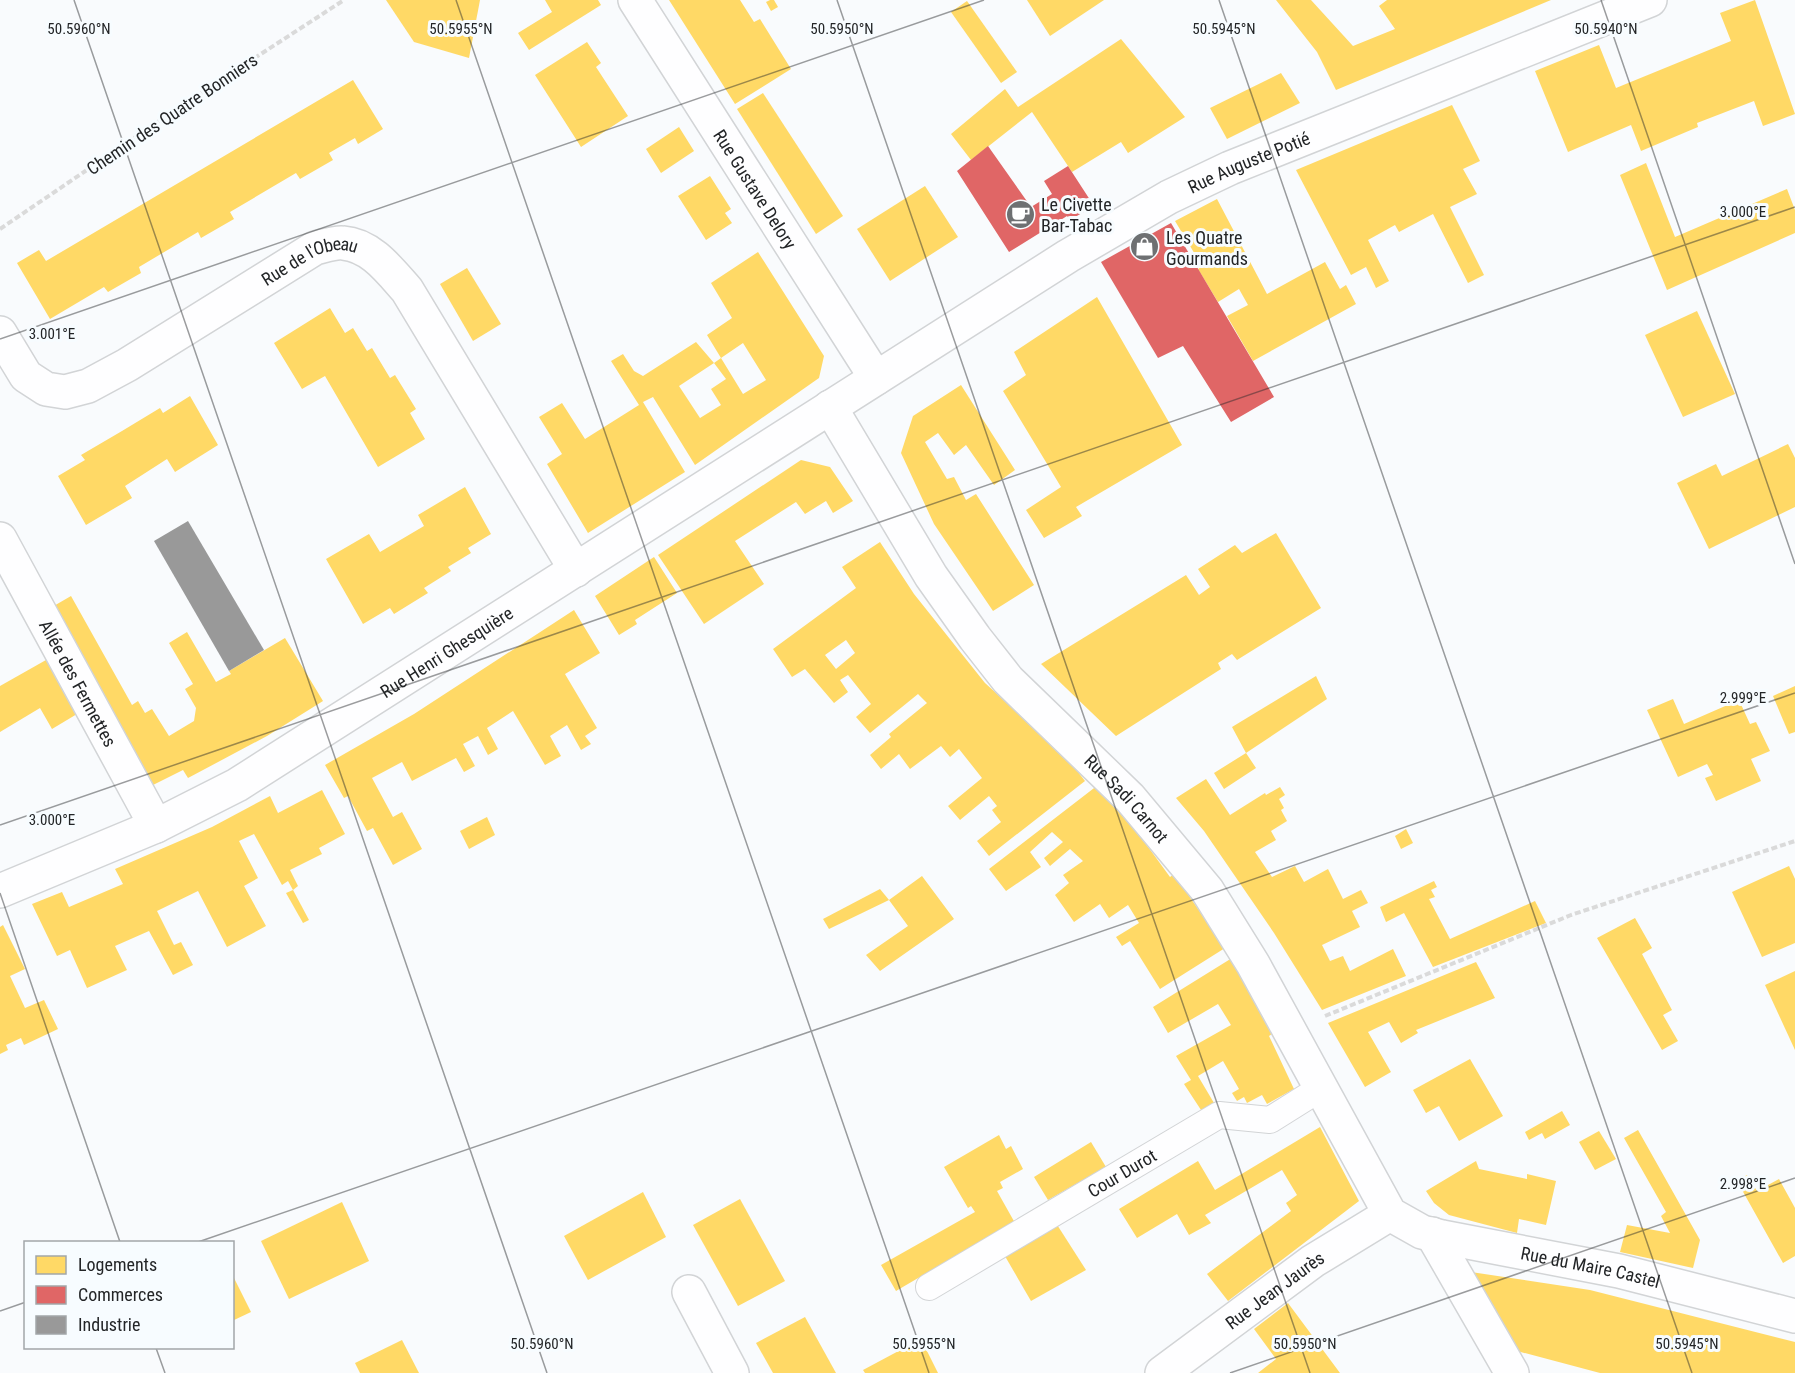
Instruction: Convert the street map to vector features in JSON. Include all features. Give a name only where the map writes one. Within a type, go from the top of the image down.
[{"type":"street","name":"Rue Gustave Delory","points":[[635,0],[876,378]]},
{"type":"street","name":"Rue Auguste Potié","points":[[876,378],[1114,228],[1200,181],[1650,0]]},
{"type":"street","name":"Rue de l'Obeau","points":[[0,333],[26,376],[46,389],[65,392],[88,386],[127,365],[315,248],[342,243],[363,248],[387,267],[407,290],[576,570]]},
{"type":"street","name":"Rue Henri Ghesquière","points":[[0,891],[156,826],[237,785],[876,378]]},
{"type":"street","name":"Rue Sadi Carnot","points":[[830,407],[930,576],[975,638],[1008,680],[1131,798],[1227,920],[1390,1214]]},
{"type":"street","name":"Allée des Fermettes","points":[[0,539],[156,826]]},
{"type":"street","name":"Rue du Maire Castel","points":[[1390,1214],[1407,1225],[1432,1234],[1619,1271],[1795,1316]]},
{"type":"street","name":"Rue Jean Jaurès","points":[[1162,1373],[1313,1261],[1390,1214]]},
{"type":"street","points":[[1432,1234],[1512,1373]]},
{"type":"street","points":[[689,1292],[732,1373]]},
{"type":"lane","name":"Cour Durot","points":[[929,1287],[1219,1115],[1270,1120],[1321,1088]]},
{"type":"path","name":"Chemin des Quatre Bonniers","points":[[0,229],[187,102],[344,0]]},
{"type":"path","points":[[1288,1031],[1571,915],[1795,840]]},
{"type":"building: Logements","points":[[386,0],[480,0],[469,58],[414,42]]},
{"type":"building: Logements","points":[[545,0],[598,0],[601,5],[529,50],[518,33],[552,12]]},
{"type":"building: Logements","points":[[669,0],[740,0],[754,22],[760,19],[791,69],[735,104]]},
{"type":"building: Logements","points":[[774,0],[778,7],[771,11],[766,2]]},
{"type":"building: Logements","points":[[1027,0],[1104,0],[1050,36]]},
{"type":"building: Logements","points":[[1276,0],[1311,0],[1353,46],[1395,29],[1379,6],[1387,0],[1551,0],[1336,90],[1317,52]]},
{"type":"building: Logements","points":[[1755,0],[1795,114],[1763,126],[1754,101],[1697,123],[1698,127],[1641,151],[1631,125],[1568,152],[1535,71],[1599,45],[1616,88],[1731,41],[1720,13]]},
{"type":"building: Logements","points":[[967,1],[1017,72],[1001,83],[951,12]]},
{"type":"building: Logements","points":[[1121,39],[1185,117],[1128,153],[1121,142],[1072,172],[1032,112],[971,160],[951,134],[1005,89],[1018,107]]},
{"type":"building: Logements","points":[[587,42],[601,63],[596,67],[628,116],[581,147],[535,75]]},
{"type":"building: Logements","points":[[1281,73],[1300,103],[1227,139],[1210,108]]},
{"type":"building: Logements","points":[[353,80],[383,129],[358,144],[355,138],[329,153],[333,160],[300,179],[296,173],[230,212],[234,219],[201,238],[198,232],[139,267],[141,273],[108,292],[104,287],[50,319],[17,263],[39,250],[46,261]]},
{"type":"building: Logements","points":[[763,93],[843,216],[816,234],[737,109]]},
{"type":"building: Logements","points":[[1452,105],[1480,161],[1463,169],[1477,194],[1450,207],[1484,275],[1468,283],[1433,214],[1399,232],[1395,225],[1368,240],[1389,281],[1376,288],[1366,267],[1351,275],[1296,170]]},
{"type":"building: Logements","points":[[679,127],[694,151],[661,173],[646,149]]},
{"type":"building: Logements","points":[[1646,163],[1675,237],[1787,189],[1795,210],[1795,233],[1667,290],[1620,175]]},
{"type":"building: Logements","points":[[710,176],[731,209],[725,213],[732,223],[706,240],[678,196]]},
{"type":"building: Logements","points":[[925,186],[958,237],[890,281],[857,229]]},
{"type":"building: Logements","points":[[1217,199],[1267,294],[1325,262],[1340,289],[1346,285],[1356,304],[1253,361],[1227,316],[1248,305],[1239,289],[1218,302],[1198,269],[1202,266],[1175,221]]},
{"type":"building: Logements","points":[[758,252],[824,356],[819,378],[695,465],[653,397],[643,402],[685,472],[588,533],[547,464],[562,454],[539,417],[562,403],[585,439],[639,405],[611,361],[623,354],[634,371],[643,376],[696,342],[714,363],[721,358],[707,335],[732,318],[711,283]],"holes":[[[743,343],[766,380],[743,394],[721,358]],[[714,363],[726,379],[711,389],[721,405],[700,418],[679,386]]]},
{"type":"building: Logements","points":[[467,268],[501,324],[473,341],[440,284]]},
{"type":"building: Logements","points":[[1097,297],[1182,445],[1076,507],[1082,516],[1044,538],[1026,510],[1061,487],[1003,391],[1026,375],[1014,352]]},
{"type":"building: Logements","points":[[330,308],[345,333],[353,328],[367,351],[372,348],[390,378],[395,375],[416,409],[410,413],[425,439],[378,467],[325,376],[302,389],[274,343]]},
{"type":"building: Logements","points":[[1697,311],[1735,394],[1683,417],[1645,335]]},
{"type":"building: Logements","points":[[961,385],[1015,470],[994,485],[966,445],[954,455],[938,433],[925,442],[947,479],[954,477],[966,500],[976,494],[1034,585],[993,611],[934,524],[901,453],[913,416]]},
{"type":"building: Logements","points":[[190,396],[218,445],[175,472],[167,459],[125,486],[132,498],[86,525],[58,476],[85,460],[81,455],[160,408],[163,413]]},
{"type":"building: Logements","points":[[1788,444],[1795,458],[1795,507],[1709,549],[1677,483],[1716,464],[1722,476]]},
{"type":"building: Logements","points":[[801,460],[830,467],[853,501],[833,513],[826,501],[805,514],[796,502],[735,541],[764,584],[704,624],[658,555]]},
{"type":"building: Logements","points":[[465,487],[491,534],[468,548],[471,553],[448,567],[451,571],[424,588],[428,593],[394,614],[390,608],[363,624],[326,559],[369,534],[380,552],[424,526],[418,515]]},
{"type":"building: Logements","points":[[1276,533],[1321,608],[1237,660],[1232,654],[1218,663],[1221,669],[1116,736],[1041,664],[1186,575],[1199,595],[1210,587],[1198,569],[1235,545],[1242,553]]},
{"type":"building: Logements","points":[[880,542],[914,594],[985,683],[1064,754],[1085,781],[989,856],[977,841],[1001,822],[992,810],[997,806],[989,796],[960,820],[948,806],[982,778],[959,749],[950,757],[941,746],[910,769],[899,754],[881,769],[870,755],[891,737],[889,734],[927,703],[918,694],[870,733],[856,717],[871,704],[848,675],[840,680],[848,692],[834,703],[805,669],[792,677],[773,649],[856,588],[842,567]],"holes":[[[846,640],[855,653],[836,669],[825,655]]]},
{"type":"building: Logements","points":[[654,557],[677,593],[635,620],[637,624],[619,635],[595,596]]},
{"type":"building: Logements","points":[[71,596],[132,705],[138,701],[145,713],[152,709],[169,736],[194,721],[196,708],[185,689],[193,684],[169,643],[187,632],[216,682],[231,674],[229,671],[285,638],[323,701],[267,736],[188,778],[183,770],[153,785],[52,607]]},
{"type":"building: Logements","points":[[574,610],[600,653],[565,674],[597,728],[585,736],[591,744],[581,750],[567,725],[550,736],[561,756],[545,765],[513,711],[487,728],[498,749],[488,755],[478,736],[463,744],[475,766],[464,772],[456,758],[412,781],[402,762],[372,778],[393,817],[402,812],[422,849],[393,865],[373,828],[367,831],[348,796],[344,798],[325,765],[414,714]]},
{"type":"building: Logements","points":[[46,660],[77,714],[52,729],[40,708],[0,732],[0,686]]},
{"type":"building: Logements","points":[[1316,676],[1327,699],[1246,753],[1232,727]]},
{"type":"building: Logements","points":[[1795,686],[1795,732],[1789,734],[1773,696]]},
{"type":"building: Logements","points":[[1673,699],[1684,724],[1739,700],[1750,724],[1756,722],[1770,751],[1751,759],[1761,781],[1716,801],[1705,778],[1713,775],[1707,764],[1678,777],[1647,710]]},
{"type":"building: Logements","points":[[1246,753],[1256,768],[1224,789],[1214,773]]},
{"type":"building: Logements","points":[[1206,779],[1230,815],[1265,793],[1266,795],[1280,787],[1285,795],[1279,799],[1284,808],[1281,810],[1287,821],[1271,831],[1276,840],[1255,852],[1272,877],[1295,866],[1304,882],[1328,869],[1343,899],[1361,890],[1368,903],[1352,911],[1360,927],[1322,945],[1330,961],[1343,956],[1350,971],[1393,949],[1406,976],[1322,1010],[1274,933],[1204,831],[1176,798]]},
{"type":"building: Logements","points":[[1098,785],[1149,842],[1146,844],[1170,877],[1174,874],[1225,948],[1160,989],[1130,941],[1122,946],[1116,937],[1139,923],[1128,905],[1109,918],[1100,904],[1074,922],[1055,895],[1069,883],[1063,875],[1083,861],[1070,849],[1050,866],[1044,858],[1063,842],[1052,832],[1030,852],[1041,867],[1006,891],[989,869]]},
{"type":"building: Logements","points":[[322,790],[345,834],[319,848],[322,854],[290,870],[298,886],[293,890],[288,881],[282,885],[254,834],[239,841],[258,878],[244,886],[266,926],[227,947],[198,891],[157,911],[174,945],[181,942],[193,965],[173,975],[149,931],[115,946],[127,970],[87,988],[70,950],[57,956],[32,904],[62,892],[69,907],[123,884],[115,869],[212,827],[270,796],[278,813]]},
{"type":"building: Logements","points":[[487,817],[495,835],[469,849],[460,831]]},
{"type":"building: Logements","points":[[1406,829],[1413,843],[1401,849],[1395,836]]},
{"type":"building: Logements","points":[[1789,866],[1795,879],[1795,943],[1762,957],[1732,892]]},
{"type":"building: Logements","points":[[922,876],[954,919],[880,971],[866,955],[908,926],[889,900]]},
{"type":"building: Logements","points":[[1434,881],[1437,887],[1431,890],[1435,897],[1429,899],[1450,939],[1535,901],[1546,923],[1433,967],[1404,913],[1386,922],[1380,907]]},
{"type":"building: Logements","points":[[880,889],[889,900],[829,929],[823,919]]},
{"type":"building: Logements","points":[[293,890],[309,920],[303,923],[286,893]]},
{"type":"building: Logements","points":[[1635,918],[1652,948],[1642,954],[1672,1010],[1663,1015],[1678,1041],[1662,1050],[1597,938]]},
{"type":"building: Logements","points":[[3,925],[25,969],[10,976],[25,1008],[44,1000],[58,1029],[24,1045],[21,1038],[6,1045],[8,1050],[0,1054],[0,927]]},
{"type":"building: Logements","points":[[1232,958],[1272,1034],[1269,1036],[1294,1089],[1267,1104],[1262,1095],[1247,1103],[1244,1097],[1237,1101],[1232,1093],[1239,1089],[1223,1061],[1198,1076],[1214,1103],[1201,1110],[1184,1084],[1191,1080],[1176,1056],[1231,1025],[1218,1004],[1168,1033],[1153,1007]]},
{"type":"building: Logements","points":[[1476,962],[1495,998],[1416,1030],[1418,1033],[1401,1043],[1389,1022],[1368,1032],[1391,1072],[1365,1087],[1328,1023]]},
{"type":"building: Logements","points":[[1795,971],[1795,1050],[1765,985]]},
{"type":"building: Logements","points":[[1470,1059],[1503,1116],[1459,1141],[1439,1106],[1426,1113],[1413,1090]]},
{"type":"building: Logements","points":[[1562,1111],[1570,1125],[1545,1139],[1542,1133],[1529,1140],[1525,1132]]},
{"type":"building: Logements","points":[[1320,1127],[1359,1201],[1228,1301],[1207,1274],[1291,1211],[1286,1203],[1297,1195],[1282,1170],[1205,1215],[1211,1223],[1189,1235],[1177,1214],[1137,1238],[1119,1209],[1198,1161],[1215,1190]]},
{"type":"building: Logements","points":[[1638,1130],[1700,1240],[1693,1268],[1620,1252],[1627,1225],[1670,1233],[1661,1216],[1666,1212],[1624,1138]]},
{"type":"building: Logements","points":[[1599,1131],[1616,1159],[1595,1170],[1579,1142]]},
{"type":"building: Logements","points":[[999,1135],[1006,1149],[1011,1146],[1023,1169],[1000,1182],[1003,1188],[997,1191],[1015,1223],[936,1268],[939,1271],[927,1278],[925,1274],[896,1291],[881,1265],[975,1212],[971,1206],[968,1208],[944,1167]]},
{"type":"building: Logements","points":[[1091,1142],[1106,1167],[1048,1200],[1034,1177]]},
{"type":"building: Logements","points":[[1476,1161],[1479,1169],[1527,1179],[1527,1174],[1556,1181],[1546,1225],[1519,1219],[1517,1233],[1449,1215],[1434,1203],[1426,1191]]},
{"type":"building: Logements","points":[[1747,1175],[1757,1191],[1779,1179],[1795,1208],[1795,1256],[1783,1263],[1737,1181]]},
{"type":"building: Logements","points":[[643,1192],[666,1237],[588,1280],[564,1236]]},
{"type":"building: Logements","points":[[740,1199],[785,1281],[738,1306],[693,1225]]},
{"type":"building: Logements","points":[[342,1202],[369,1261],[289,1299],[261,1241]]},
{"type":"building: Logements","points":[[1054,1220],[1086,1270],[1031,1301],[1002,1251]]},
{"type":"building: Logements","points":[[1471,1272],[1590,1290],[1795,1342],[1795,1373],[1600,1373],[1517,1351]]},
{"type":"building: Logements","points":[[234,1278],[251,1312],[234,1320]]},
{"type":"building: Logements","points":[[1288,1303],[1340,1373],[1258,1373],[1276,1359],[1254,1329]]},
{"type":"building: Logements","points":[[805,1317],[836,1373],[773,1373],[756,1343]]},
{"type":"building: Logements","points":[[921,1339],[938,1373],[865,1373],[863,1370]]},
{"type":"building: Logements","points":[[402,1340],[419,1373],[360,1373],[355,1363]]},
{"type":"building: Commerces","points":[[988,146],[1031,207],[1052,194],[1044,181],[1068,166],[1094,206],[1070,220],[1067,216],[1009,252],[957,171]]},
{"type":"building: Commerces","points":[[1171,223],[1274,397],[1231,422],[1183,346],[1158,358],[1101,262]]},
{"type":"building: Industrie","points":[[188,521],[264,650],[229,671],[154,541]]},
{"type":"place","name":"Le Civette Bar-Tabac","points":[[1020,214]]},
{"type":"place","name":"Les Quatre Gourmands","points":[[1145,247]]}]
